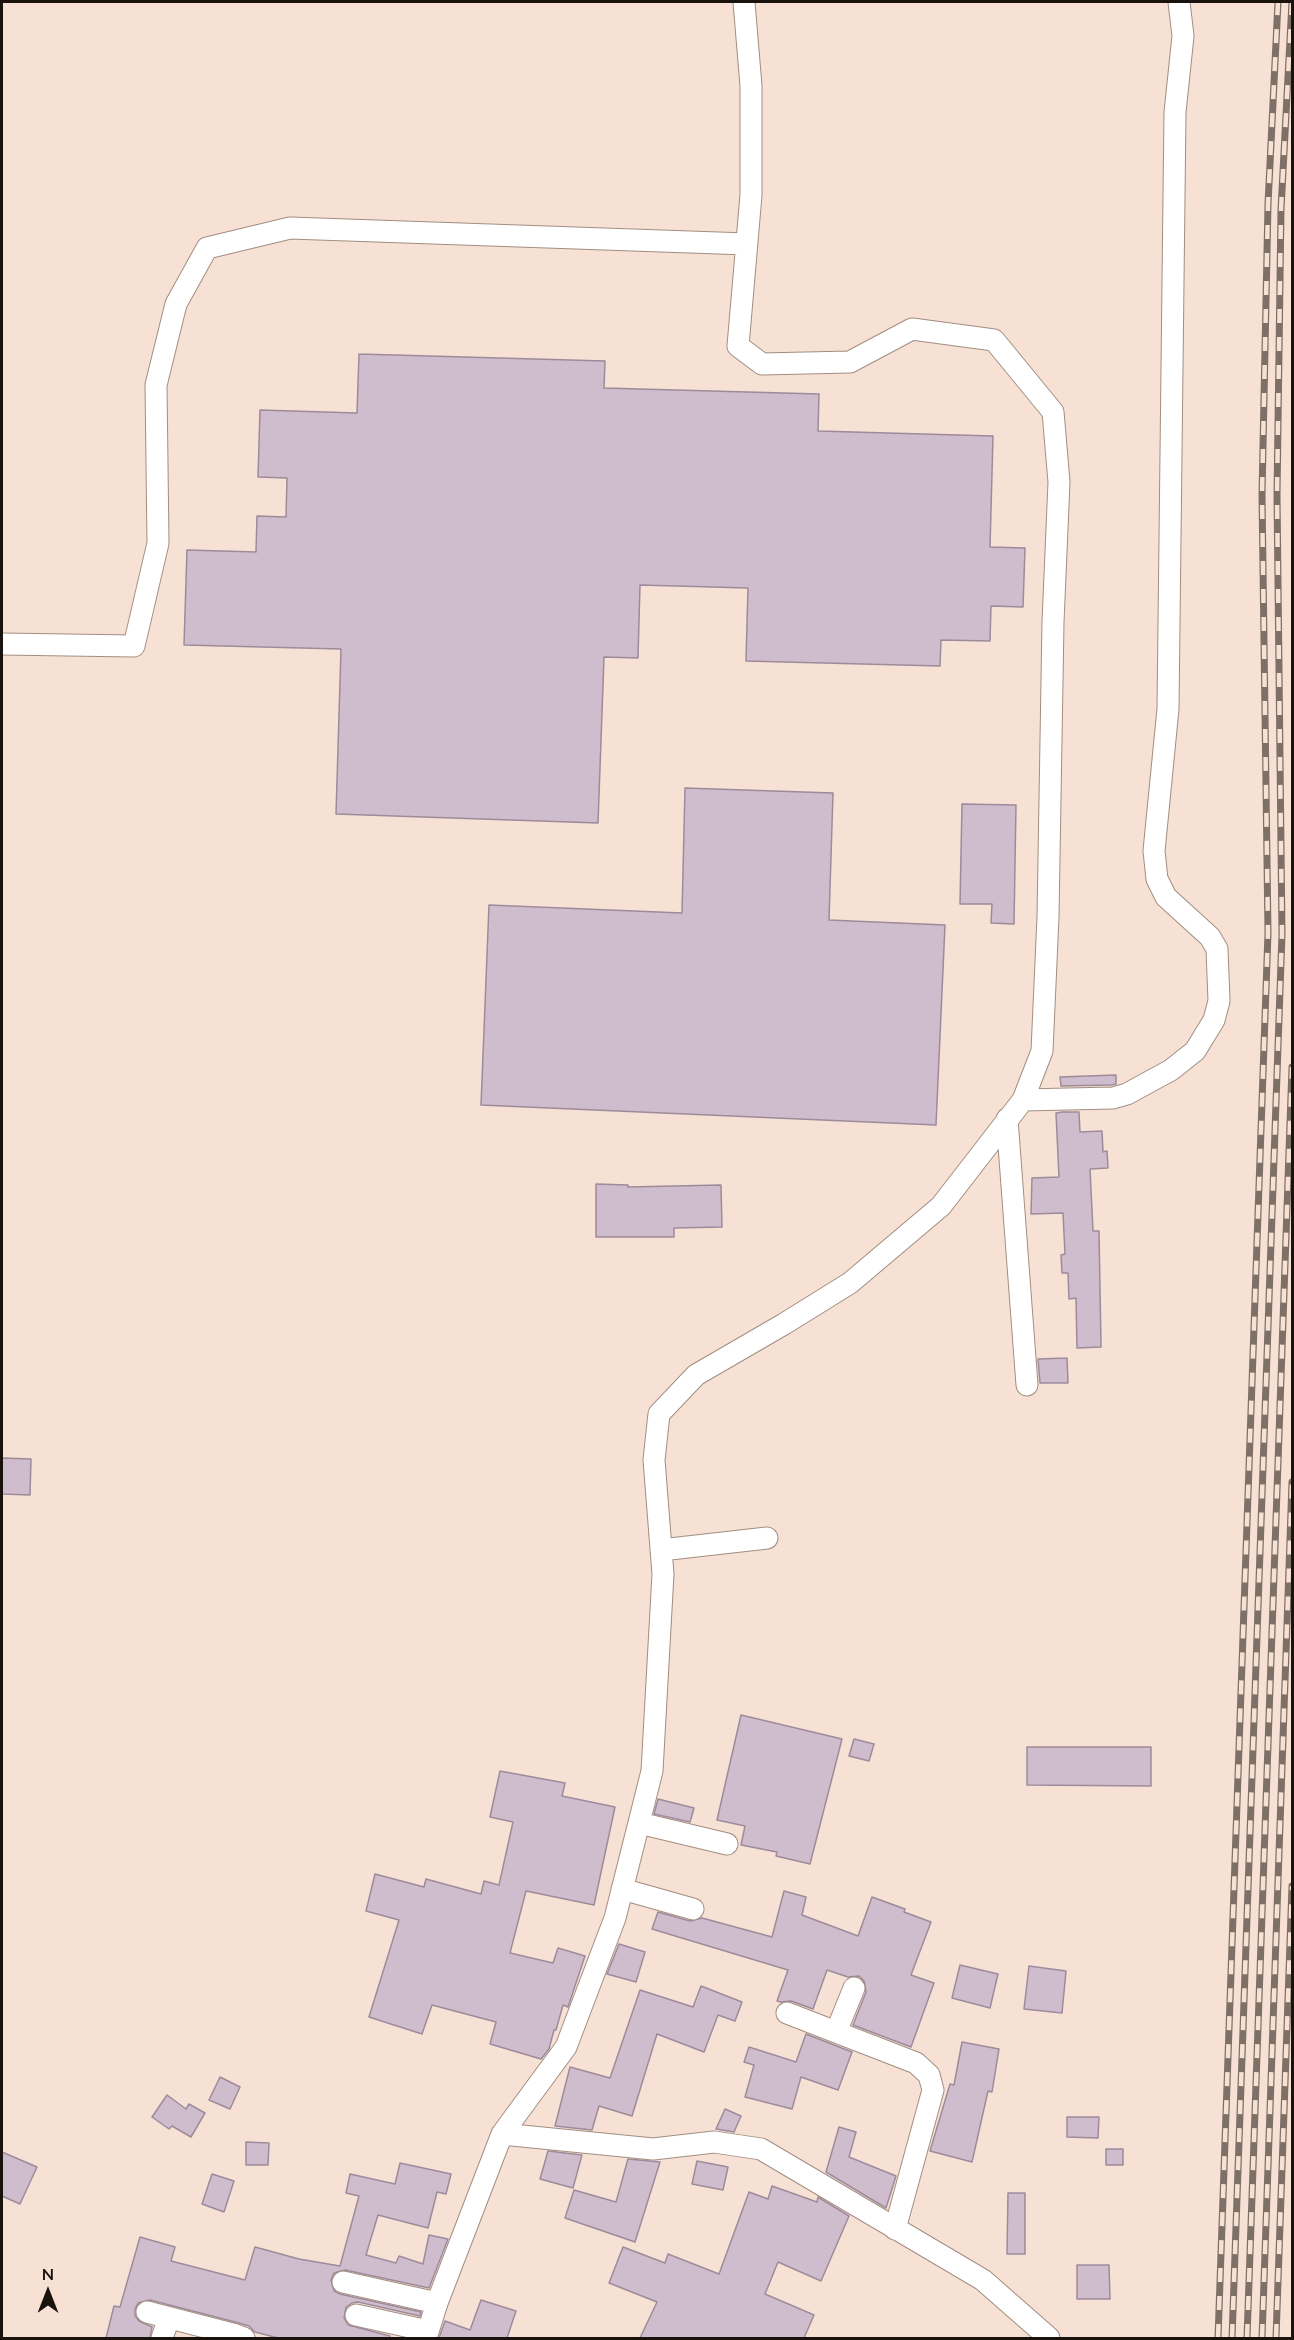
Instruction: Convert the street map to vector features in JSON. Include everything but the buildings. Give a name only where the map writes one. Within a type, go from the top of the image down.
[{"type":"street","points":[[356,2315],[427,2335],[437,2303],[502,2134],[566,2047],[615,1918],[652,1771],[663,1574],[654,1460],[659,1414],[696,1375],[850,1283],[940,1206],[1023,1100],[1042,1051],[1048,918],[1053,622],[1059,482],[1053,412],[994,340],[912,329],[850,362],[762,364],[738,346],[751,195],[751,86],[744,2]]},
{"type":"street","points":[[1023,1100],[1113,1098],[1127,1094],[1171,1070],[1195,1051],[1214,1020],[1219,1001],[1217,949],[1210,937],[1166,897],[1157,879],[1155,851],[1168,709],[1175,112],[1183,36],[1179,2]]},
{"type":"street","points":[[2,644],[134,646],[158,543],[156,385],[176,304],[207,248],[290,228],[747,244]]},
{"type":"street","points":[[1007,1119],[1027,1385]]},
{"type":"street","points":[[661,1550],[767,1538]]},
{"type":"street","points":[[639,1823],[727,1844]]},
{"type":"street","points":[[622,1889],[693,1909]]},
{"type":"street","points":[[836,2032],[854,1988]]},
{"type":"street","points":[[787,2013],[916,2063],[929,2075],[933,2090],[895,2229]]},
{"type":"street","points":[[502,2134],[653,2150],[714,2142],[761,2150],[983,2280],[1049,2338]]},
{"type":"street","points":[[343,2282],[437,2303]]},
{"type":"street","points":[[147,2312],[244,2338]]},
{"type":"street","points":[[162,2338],[169,2318]]},
{"type":"railway","points":[[1218,2338],[1268,933],[1262,495],[1268,204],[1278,2]]},
{"type":"railway","points":[[1232,2338],[1282,934],[1277,495],[1281,209],[1292,2]]},
{"type":"railway","points":[[1247,2338],[1292,1067]]},
{"type":"railway","points":[[1262,2338],[1292,1482]]},
{"type":"railway","points":[[1276,2338],[1292,1886]]}]
